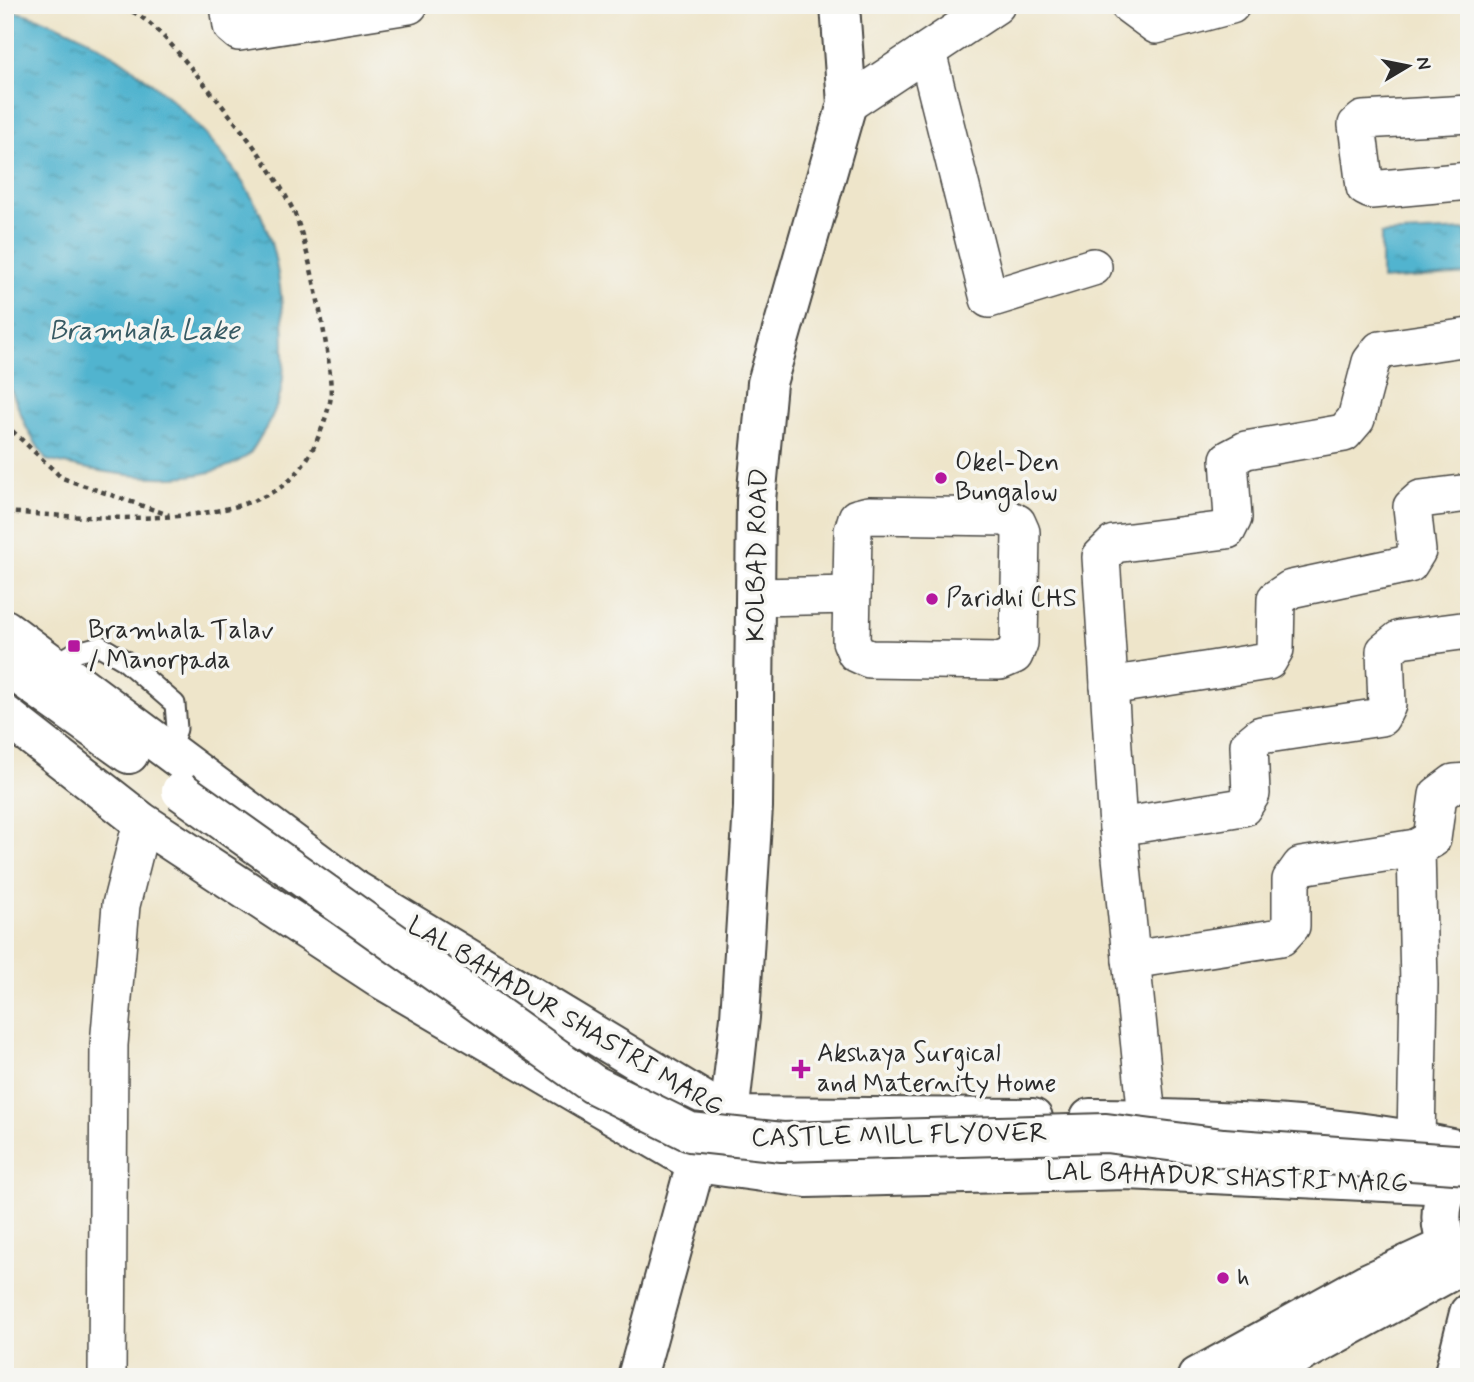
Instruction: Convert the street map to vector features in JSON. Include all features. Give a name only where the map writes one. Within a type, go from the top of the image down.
[{"type":"main road","name":"KOLBAD ROAD","points":[[729,1116],[740,1017],[753,821],[756,500],[766,383],[846,104],[840,5]]},
{"type":"main road","name":"LAL BAHADUR SHASTRI MARG","points":[[5,629],[355,890],[729,1116],[1147,1118],[1236,1122],[1416,1140],[1469,1153]]},
{"type":"main road","name":"CASTLE MILL FLYOVER","points":[[5,665],[593,1084],[690,1132],[782,1142],[1106,1133],[1462,1172]]},
{"type":"main road","name":"LAL BAHADUR SHASTRI MARG","points":[[5,715],[142,822],[383,980],[696,1163],[807,1178],[1127,1170],[1462,1172]]},
{"type":"main road","points":[[636,1377],[696,1163],[729,1116]]},
{"type":"main road","points":[[1462,1172],[1441,1217],[1462,1267]]},
{"type":"main road","points":[[1196,1377],[1367,1283],[1462,1267]]},
{"type":"main road","points":[[1257,1377],[1462,1267]]},
{"type":"main road","points":[[1453,1377],[1469,1313]]},
{"type":"street","points":[[229,5],[232,26],[239,32],[409,5]]},
{"type":"street","points":[[846,104],[996,5]]},
{"type":"street","points":[[1129,5],[1156,25],[1231,5]]},
{"type":"street","points":[[927,52],[989,299],[1093,267]]},
{"type":"street","points":[[1469,114],[1363,120],[1357,125],[1365,187],[1371,190],[1469,181]]},
{"type":"street","points":[[1147,1118],[1118,827],[1101,556],[1114,544],[1227,530],[1233,518],[1229,459],[1246,450],[1344,433],[1356,419],[1371,362],[1380,350],[1469,337]]},
{"type":"street","points":[[1109,686],[1268,661],[1275,649],[1276,599],[1291,589],[1409,564],[1417,551],[1412,508],[1421,499],[1469,493]]},
{"type":"street","points":[[869,515],[1004,517],[1017,523],[1021,531],[1019,643],[1014,655],[1000,661],[869,659],[856,653],[851,641],[852,595],[853,531],[857,518],[869,515]]},
{"type":"street","points":[[757,597],[852,595]]},
{"type":"street","points":[[1118,827],[1243,807],[1251,794],[1249,745],[1261,735],[1381,717],[1387,705],[1385,650],[1400,639],[1469,630]]},
{"type":"street","points":[[1131,960],[1281,937],[1290,926],[1291,880],[1301,866],[1416,848],[1432,839],[1438,795],[1454,783],[1469,782]]},
{"type":"street","points":[[107,1377],[109,1045],[121,905],[142,822]]},
{"type":"street","points":[[1416,848],[1419,985],[1416,1140]]},
{"type":"path","points":[[5,512],[173,517],[241,506],[286,484],[313,451],[331,399],[326,345],[295,213],[264,157],[173,47],[139,15],[116,5]]},
{"type":"path","points":[[5,424],[62,478],[173,517]]},
{"type":"water","name":"Bramhala Lake","points":[[5,10],[42,19],[80,36],[118,58],[154,85],[188,115],[217,148],[242,182],[261,215],[273,248],[280,284],[284,338],[283,379],[276,408],[254,448],[247,456],[226,467],[175,477],[148,477],[94,470],[46,460],[27,429],[5,375]]},
{"type":"water","points":[[1466,230],[1469,274],[1381,280],[1381,234]]},
{"type":"place","name":"Okel-Den Bungalow","points":[[941,478]]},
{"type":"place","name":"Paridhi CHS","points":[[932,599]]},
{"type":"place","name":"Bramhala Talav / Manorpada","points":[[74,646]]},
{"type":"place","name":"Akshaya Surgical and Maternity Home","points":[[801,1069]]},
{"type":"place","name":"h","points":[[1223,1278]]}]
